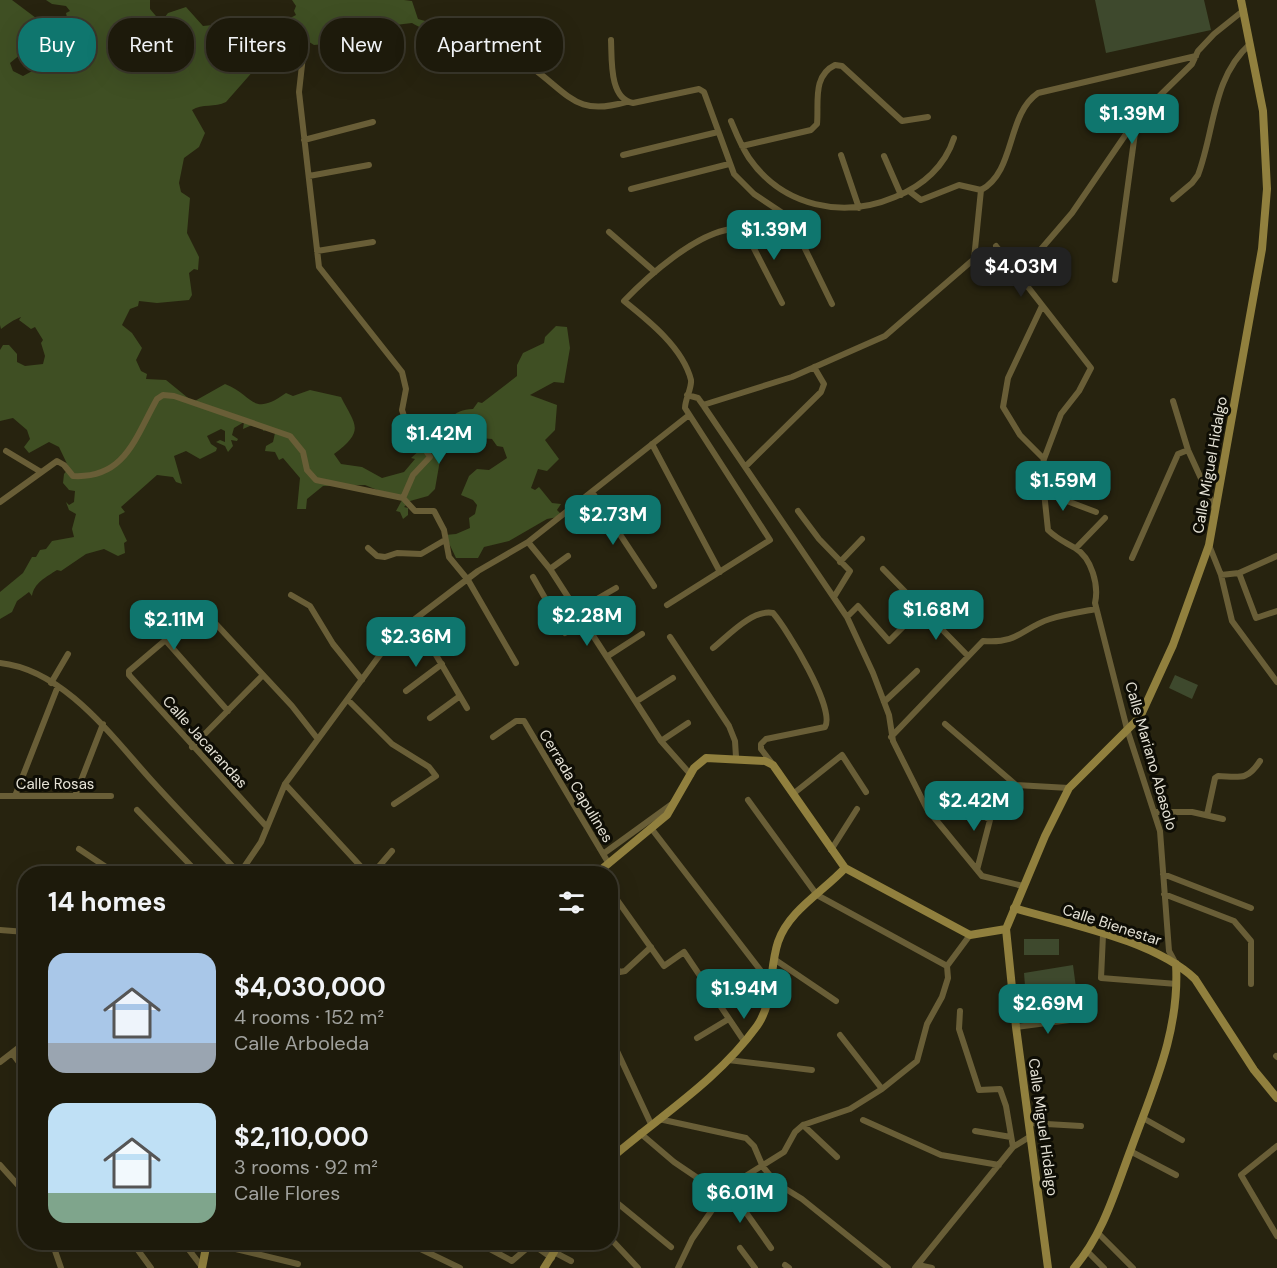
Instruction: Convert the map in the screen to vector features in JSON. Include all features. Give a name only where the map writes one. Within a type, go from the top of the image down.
[{"type":"street","name":"Calle Miguel Hidalgo","points":[[1048,1268],[1016,1027],[1006,929],[1023,886],[1069,788],[1140,717],[1173,645],[1209,544],[1263,249],[1266,201],[1263,111],[1242,0]]},
{"type":"street","points":[[1018,276],[1072,213],[1137,118],[1192,64],[1214,34],[1244,10]]},
{"type":"street","points":[[611,40],[616,87],[621,98],[626,102]]},
{"type":"street","points":[[1173,199],[1198,175],[1226,75],[1239,54],[1250,44]]},
{"type":"street","points":[[909,191],[921,200],[959,185],[981,190],[990,186],[998,174],[1022,109],[1028,100],[1038,93],[1196,56]]},
{"type":"street","points":[[742,146],[811,129],[817,124],[818,87],[822,75],[834,65],[842,66],[902,121],[928,117]]},
{"type":"street","points":[[302,72],[300,92],[304,140],[319,267],[402,372],[405,382],[404,416],[430,457],[414,475],[403,498]]},
{"type":"street","points":[[538,72],[579,104],[590,108],[626,102],[633,103],[699,89],[704,92],[729,164],[748,189],[790,218],[832,303]]},
{"type":"street","points":[[1115,280],[1137,118]]},
{"type":"street","points":[[730,121],[742,146],[760,172],[795,196],[827,208],[874,206],[917,187],[949,156],[954,138]]},
{"type":"street","points":[[304,140],[373,122]]},
{"type":"street","points":[[623,155],[718,132]]},
{"type":"street","points":[[841,155],[859,208]]},
{"type":"street","points":[[884,156],[901,195]]},
{"type":"street","points":[[631,189],[729,164]]},
{"type":"street","points":[[309,176],[369,165]]},
{"type":"street","points":[[704,405],[814,367],[885,336],[974,259],[981,190]]},
{"type":"street","points":[[668,605],[770,540],[689,415],[686,408],[687,395],[692,382],[679,355],[647,320],[624,301],[655,272],[714,234],[730,229],[792,222]]},
{"type":"street","points":[[744,229],[782,303]]},
{"type":"street","points":[[609,232],[655,272]]},
{"type":"street","points":[[316,251],[373,242]]},
{"type":"street","points":[[996,246],[1091,368],[1079,391],[1061,414],[1044,459],[1041,491],[1048,530],[1066,545],[1076,548],[1105,518]]},
{"type":"street","points":[[1042,306],[1014,364],[1003,399],[1009,419],[1020,435],[1044,459]]},
{"type":"street","points":[[746,466],[821,392],[824,384],[814,367]]},
{"type":"street","points":[[0,502],[57,461],[64,465],[73,476],[108,471],[119,464],[158,399],[163,395],[174,396],[290,436],[303,452],[307,470],[316,480],[403,498],[415,511],[434,511],[441,521],[449,557],[468,580],[516,663]]},
{"type":"street","points":[[687,395],[698,398],[704,405],[847,617],[884,702],[891,737],[927,809],[977,870],[990,878],[1023,886]]},
{"type":"street","points":[[1173,401],[1188,450],[1215,510]]},
{"type":"street","points":[[244,866],[261,842],[285,784],[388,644],[415,619],[468,580],[528,542],[689,415]]},
{"type":"street","points":[[652,444],[720,572]]},
{"type":"street","points":[[1132,558],[1178,454],[1188,450]]},
{"type":"street","points":[[6,451],[41,472]]},
{"type":"street","points":[[1041,491],[1096,512]]},
{"type":"street","points":[[592,492],[654,586]]},
{"type":"street","points":[[798,511],[850,571],[834,597]]},
{"type":"street","points":[[840,562],[862,539]]},
{"type":"street","points":[[368,548],[377,556],[386,557],[397,553],[421,554],[445,540]]},
{"type":"street","points":[[528,542],[578,610],[661,741],[691,775]]},
{"type":"street","points":[[1209,544],[1221,574],[1232,621],[1277,682]]},
{"type":"street","name":"Calle Mariano Abasolo","points":[[1074,1268],[1088,1252],[1099,1234],[1143,1118],[1168,1046],[1174,1022],[1177,984],[1176,964],[1169,951],[1160,831],[1127,729],[1096,609],[1098,591],[1088,562],[1076,548]]},
{"type":"street","points":[[550,569],[568,556]]},
{"type":"street","points":[[1221,574],[1239,573],[1277,556]]},
{"type":"street","points":[[883,568],[968,656]]},
{"type":"street","points":[[1239,573],[1256,618],[1277,611]]},
{"type":"street","points":[[533,577],[566,633],[585,621]]},
{"type":"street","points":[[578,610],[616,588]]},
{"type":"street","points":[[291,595],[310,606],[333,644],[362,680]]},
{"type":"street","points":[[847,617],[858,606],[889,641],[922,608]]},
{"type":"street","points":[[228,711],[167,642],[202,609],[264,675],[317,738]]},
{"type":"street","points":[[891,737],[983,641],[1002,641],[1025,634],[1048,620],[1096,609]]},
{"type":"street","points":[[713,648],[754,617],[765,611],[773,613],[819,692],[828,722],[817,731],[766,739],[761,744],[761,749],[845,868],[970,935],[1006,929]]},
{"type":"street","points":[[415,619],[467,708]]},
{"type":"street","points":[[608,656],[642,634]]},
{"type":"street","points":[[670,637],[729,726],[735,741],[735,757]]},
{"type":"street","name":"Calle Jacarandas","points":[[167,642],[129,673],[192,747],[266,826]]},
{"type":"street","points":[[15,796],[54,685],[68,654]]},
{"type":"street","points":[[0,663],[26,670],[54,685],[103,724],[233,866]]},
{"type":"street","points":[[406,691],[441,664]]},
{"type":"street","points":[[884,702],[917,670]]},
{"type":"street","points":[[192,747],[264,675]]},
{"type":"street","points":[[637,701],[672,678]]},
{"type":"street","points":[[430,718],[460,696]]},
{"type":"street","points":[[348,700],[392,744],[429,767],[436,776],[394,804]]},
{"type":"street","name":"Cerrada Capulines","points":[[493,737],[516,721],[524,721],[609,864]]},
{"type":"street","points":[[661,741],[688,723]]},
{"type":"street","points":[[75,796],[103,724]]},
{"type":"street","points":[[945,724],[1016,785],[1069,788]]},
{"type":"street","points":[[793,794],[842,755],[866,792]]},
{"type":"street","points":[[606,866],[667,815],[694,768],[706,758],[735,757],[765,760],[773,765]]},
{"type":"street","points":[[1207,815],[1215,778],[1218,776],[1246,777],[1252,774],[1260,761]]},
{"type":"street","points":[[285,784],[360,866]]},
{"type":"street","name":"Calle Rosas","points":[[0,796],[111,796]]},
{"type":"street","points":[[603,854],[677,800]]},
{"type":"street","points":[[748,800],[817,895],[947,966]]},
{"type":"street","points":[[958,800],[990,820],[977,870]]},
{"type":"street","points":[[831,850],[857,809]]},
{"type":"street","points":[[137,810],[191,866]]},
{"type":"street","points":[[1155,812],[1192,812],[1223,819]]},
{"type":"street","points":[[651,828],[771,984]]},
{"type":"street","points":[[79,849],[104,866]]},
{"type":"street","points":[[379,866],[392,851]]},
{"type":"street","points":[[618,1152],[639,1133],[697,1089],[744,1041],[765,1012],[774,959],[785,927],[845,868]]},
{"type":"street","points":[[1163,874],[1251,908]]},
{"type":"street","points":[[1164,894],[1234,921],[1251,941],[1251,984]]},
{"type":"street","points":[[618,901],[666,967],[684,952],[744,1041]]},
{"type":"street","name":"Calle Bienestar","points":[[1014,908],[1144,948],[1176,964],[1195,980],[1254,1070],[1277,1098]]},
{"type":"street","points":[[0,930],[18,931]]},
{"type":"street","points":[[678,1268],[692,1239],[728,1187],[784,1152],[795,1132],[803,1125],[850,1109],[882,1089],[917,1061],[927,1024],[942,998],[948,978],[947,966],[970,935]]},
{"type":"street","points":[[1103,935],[1101,978],[1177,984]]},
{"type":"street","points":[[618,970],[625,971],[651,947]]},
{"type":"street","points":[[774,959],[837,1001]]},
{"type":"street","points":[[960,1011],[959,1029],[979,1090],[1000,1089],[1006,1106],[1013,1147]]},
{"type":"street","points":[[1016,1027],[1077,1019]]},
{"type":"street","points":[[697,1038],[728,1020]]},
{"type":"street","points":[[840,1035],[882,1089]]},
{"type":"street","points":[[0,1062],[18,1048]]},
{"type":"street","points":[[618,1051],[655,1121]]},
{"type":"street","points":[[12,1053],[18,1061]]},
{"type":"street","points":[[727,1059],[812,1070]]},
{"type":"street","points":[[1143,1118],[1182,1140]]},
{"type":"street","points":[[863,1120],[941,1155],[999,1166]]},
{"type":"street","points":[[655,1121],[746,1138],[754,1146],[763,1167],[776,1183],[802,1199],[888,1268]]},
{"type":"street","points":[[1029,1123],[1081,1126]]},
{"type":"street","points":[[803,1125],[837,1157]]},
{"type":"street","points":[[975,1131],[1011,1137]]},
{"type":"street","points":[[639,1133],[674,1162],[708,1185]]},
{"type":"street","points":[[917,1266],[1013,1147],[1031,1136]]},
{"type":"street","points":[[1276,1148],[1244,1170],[1241,1175],[1277,1236]]},
{"type":"street","points":[[1130,1151],[1176,1175]]},
{"type":"street","points":[[0,1165],[18,1185]]},
{"type":"street","points":[[728,1187],[771,1248]]},
{"type":"street","points":[[618,1203],[672,1247]]},
{"type":"street","points":[[1099,1234],[1134,1268]]},
{"type":"street","points":[[618,1247],[638,1268]]},
{"type":"street","points":[[740,1248],[755,1268]]},
{"type":"street","points":[[55,1250],[61,1268]]},
{"type":"street","points":[[138,1250],[151,1268]]},
{"type":"street","points":[[189,1250],[202,1267]]},
{"type":"street","points":[[202,1267],[205,1250]]},
{"type":"street","points":[[240,1250],[298,1264]]},
{"type":"street","points":[[423,1250],[460,1268]]},
{"type":"street","points":[[492,1250],[512,1261],[525,1250]]},
{"type":"street","points":[[543,1250],[571,1261]]},
{"type":"street","points":[[544,1268],[553,1255],[553,1250]]},
{"type":"street","points":[[1088,1252],[1104,1268]]},
{"type":"street","points":[[917,1266],[932,1268]]},
{"type":"green space","points":[[0,0],[12,0],[36,18],[18,18],[18,56],[10,63],[13,71],[23,76],[30,72],[96,72],[96,18],[67,18],[66,13],[70,11],[66,6],[52,4],[46,0],[150,0],[150,9],[158,18],[108,18],[108,72],[194,72],[194,18],[164,18],[168,13],[186,7],[203,26],[206,26],[206,72],[252,72],[226,102],[192,110],[205,133],[199,147],[184,158],[179,183],[181,192],[190,198],[187,233],[199,257],[198,270],[194,269],[189,273],[192,295],[189,300],[157,303],[139,301],[138,306],[130,309],[122,325],[132,333],[142,348],[136,360],[141,371],[147,374],[146,379],[166,380],[193,402],[225,384],[259,404],[266,404],[286,393],[293,396],[310,390],[341,397],[355,427],[351,439],[334,454],[341,464],[362,467],[382,478],[404,472],[415,459],[411,458],[432,439],[432,433],[455,414],[473,409],[478,402],[482,403],[517,376],[517,365],[523,353],[544,343],[545,337],[556,326],[567,327],[570,348],[564,383],[554,382],[530,395],[557,405],[555,430],[545,440],[559,459],[547,471],[538,469],[531,488],[535,490],[539,487],[552,503],[561,504],[557,510],[563,516],[547,519],[509,541],[484,547],[478,558],[456,558],[445,535],[456,534],[470,528],[469,518],[475,514],[477,505],[473,500],[461,495],[469,476],[477,469],[489,470],[507,458],[503,447],[497,446],[492,439],[470,437],[460,443],[452,442],[440,460],[435,489],[428,496],[410,501],[404,507],[408,508],[408,515],[403,519],[400,512],[396,511],[402,500],[365,485],[323,486],[307,499],[306,509],[297,509],[300,478],[283,458],[279,460],[275,452],[265,451],[266,446],[273,442],[275,433],[271,428],[263,431],[264,427],[252,425],[243,429],[244,422],[234,428],[232,435],[238,439],[237,441],[231,440],[233,446],[228,452],[225,446],[216,442],[220,440],[225,442],[225,431],[221,429],[207,436],[211,444],[217,448],[216,451],[200,459],[186,451],[174,456],[182,484],[176,482],[173,477],[157,475],[121,507],[125,512],[119,515],[119,524],[127,541],[124,543],[125,553],[118,556],[104,549],[86,554],[61,571],[57,570],[45,578],[35,587],[32,596],[29,592],[17,601],[12,612],[0,619],[0,592],[23,573],[32,557],[36,557],[40,550],[46,549],[52,541],[74,537],[72,529],[76,514],[69,510],[66,502],[69,505],[74,502],[75,491],[69,490],[63,483],[64,474],[69,468],[59,447],[49,442],[29,453],[24,447],[30,439],[27,430],[13,418],[0,421],[0,350],[3,345],[9,345],[17,354],[17,362],[25,366],[43,364],[45,356],[41,343],[43,340],[35,327],[31,329],[19,320],[21,317],[1,329]]},
{"type":"green space","points":[[292,0],[412,1],[418,18],[416,25],[404,24],[404,18],[320,18],[320,44],[314,45],[308,41],[308,18],[290,18],[296,15],[294,11],[296,6]]},
{"type":"green space","points":[[1095,0],[1204,0],[1211,30],[1106,53]]},
{"type":"green space","points":[[1175,675],[1198,685],[1192,699],[1169,688]]},
{"type":"green space","points":[[1024,939],[1059,939],[1059,955],[1024,955]]},
{"type":"green space","points":[[1073,965],[1078,1003],[1038,1009],[1032,1006],[1019,1008],[1016,987],[1025,986],[1024,973]]}]
